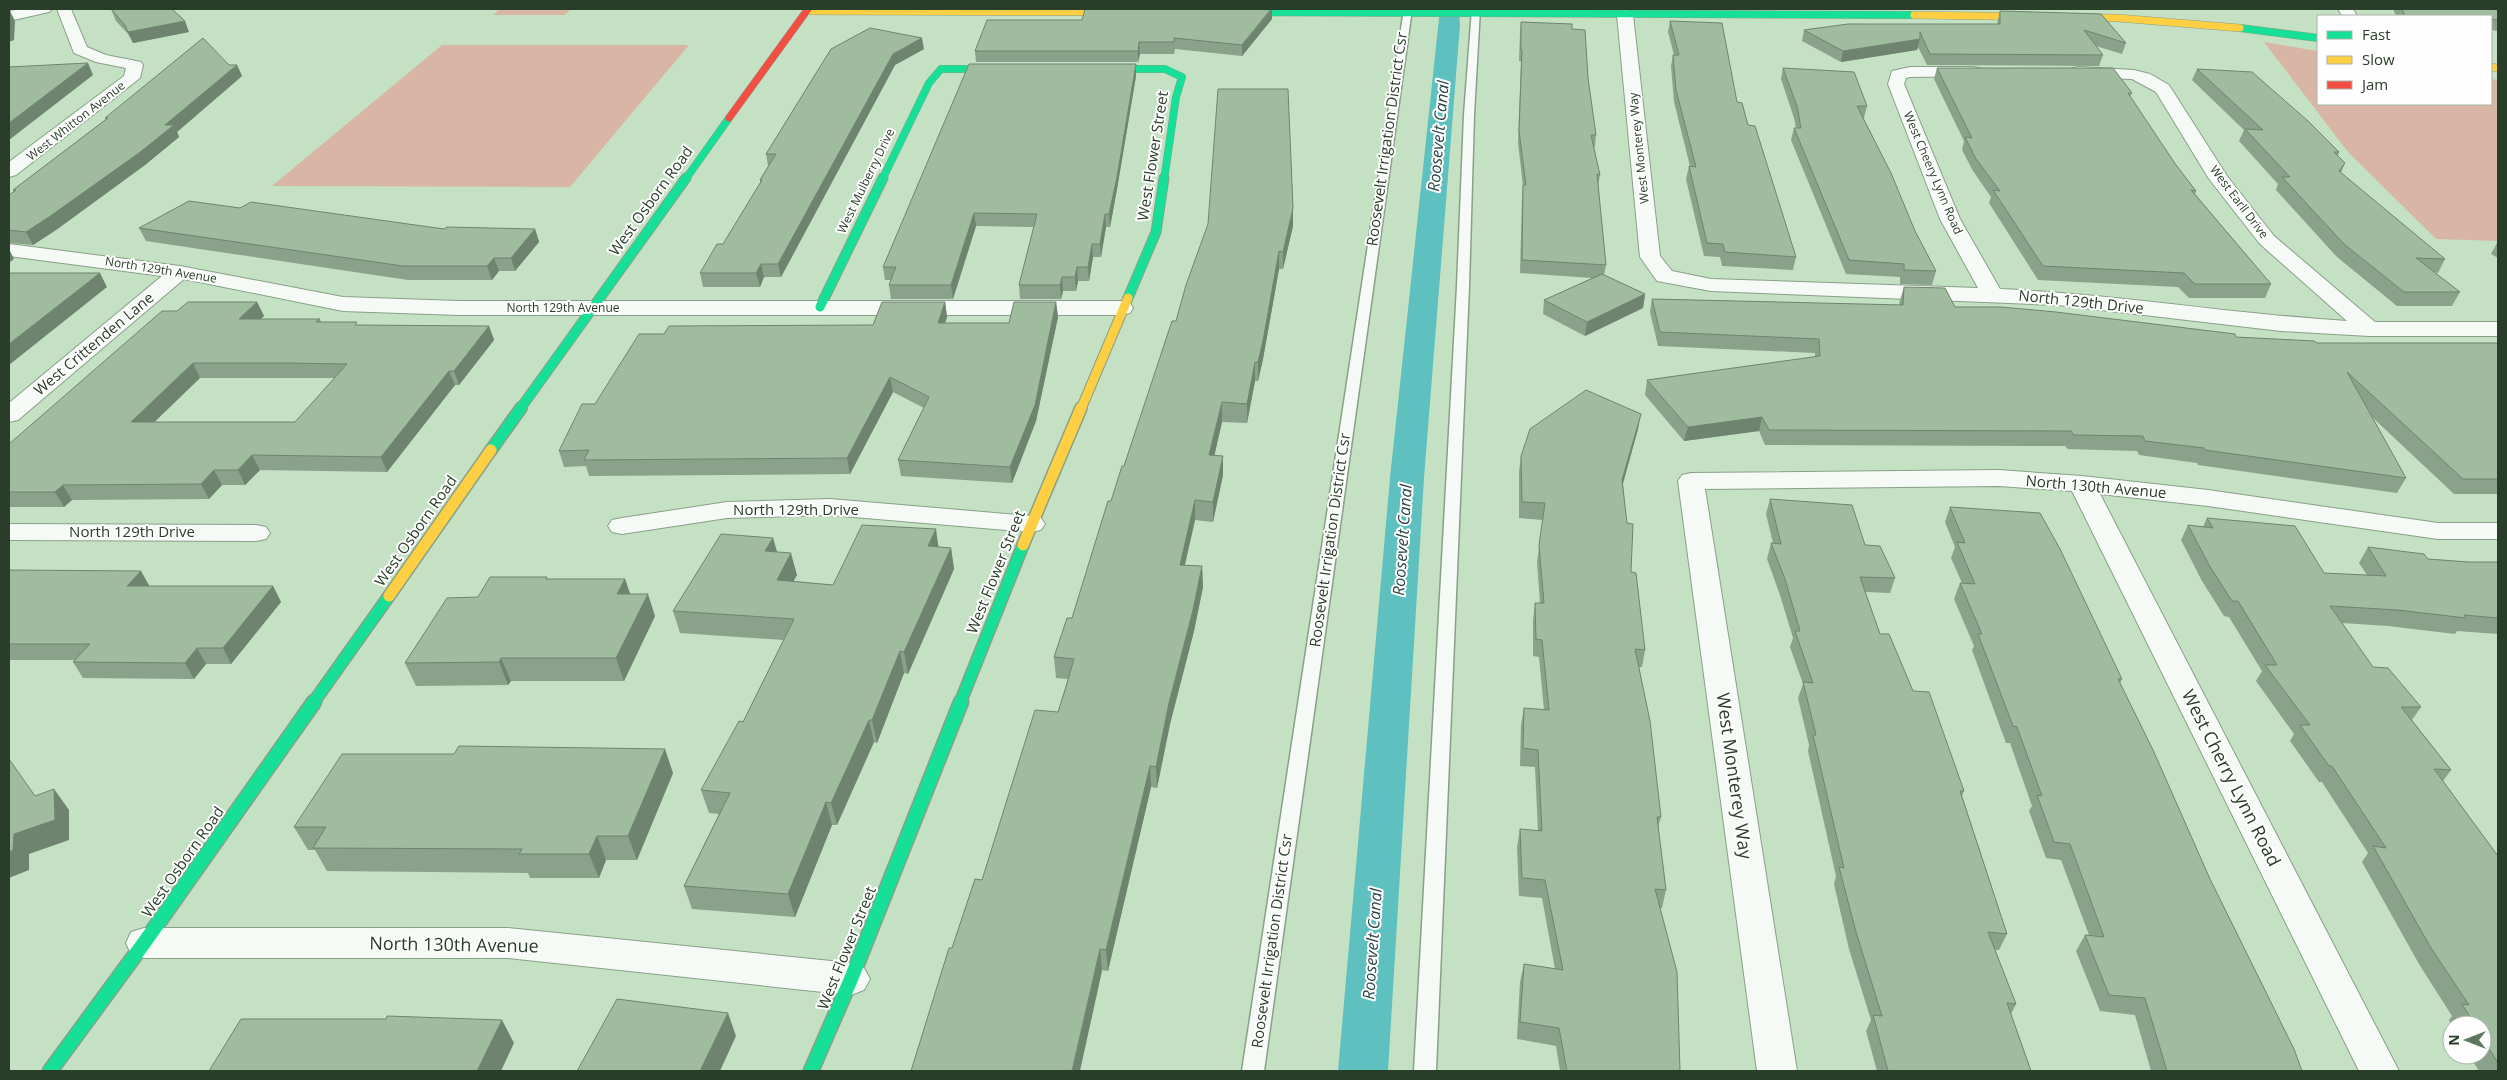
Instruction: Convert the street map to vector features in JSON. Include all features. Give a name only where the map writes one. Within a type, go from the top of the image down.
[{"type":"street","points":[[9,16],[44,9]]},
{"type":"street","name":"West Whitton Avenue","points":[[9,171],[132,78],[135,65],[102,59],[80,50],[64,9]]},
{"type":"street","points":[[807,10],[1133,12]]},
{"type":"street","name":"West Osborn Road","points":[[50,1071],[144,943],[591,308],[807,10]]},
{"type":"street","points":[[1221,12],[1472,12],[1625,15],[1758,12],[2112,17],[2206,24],[2317,38]]},
{"type":"street","name":"West Monterey Way","points":[[1625,15],[1650,257],[1664,276]]},
{"type":"street","name":"West Mulberry Drive","points":[[820,307],[929,82],[941,69],[1019,69]]},
{"type":"street","name":"West Flower Street","points":[[811,1071],[851,980],[1031,524],[1156,232],[1176,97],[1182,77],[1165,69],[1087,69]]},
{"type":"street","name":"West Cheery Lynn Road","points":[[1989,72],[1910,72],[1898,76],[1896,84],[1950,219],[1992,294]]},
{"type":"street","name":"West Earll Drive","points":[[2068,72],[2126,73],[2152,79],[2163,89],[2219,179],[2267,240],[2369,329]]},
{"type":"street","name":"North 129th Avenue","points":[[9,250],[180,272],[343,304],[458,308],[1122,308]]},
{"type":"street","name":"West Crittenden Lane","points":[[9,415],[180,272]]},
{"type":"street","name":"North 129th Drive","points":[[1664,276],[1711,285],[1992,294],[2058,298],[2281,324],[2369,329],[2498,329]]},
{"type":"street","name":"North 130th Avenue","points":[[1691,481],[1999,478],[2082,484],[2208,498],[2438,531],[2498,531]]},
{"type":"street","name":"West Monterey Way","points":[[1691,481],[1777,1071]]},
{"type":"street","name":"West Cherry Lynn Road","points":[[2082,484],[2379,1071]]},
{"type":"street","name":"North 129th Drive","points":[[622,526],[727,510],[830,507],[1031,524]]},
{"type":"street","name":"North 129th Drive","points":[[9,532],[256,533]]},
{"type":"street","name":"North 130th Avenue","points":[[144,943],[508,943],[851,980]]},
{"type":"lane","name":"Roosevelt Irrigation District Csr","points":[[1253,1071],[1410,12]]},
{"type":"lane","points":[[1425,1071],[1469,115],[1472,12]]},
{"type":"shaded area","points":[[500,9],[571,9],[564,15],[493,15]]},
{"type":"shaded area","points":[[2264,42],[2317,51],[2317,105],[2492,105],[2492,79],[2498,80],[2498,241],[2436,239],[2348,152]]},
{"type":"shaded area","points":[[442,45],[689,45],[570,187],[272,186]]},
{"type":"building","points":[[111,9],[172,9],[185,21],[128,32],[125,25]]},
{"type":"building","points":[[1085,9],[1271,9],[1242,45],[1174,38],[1174,42],[1139,42],[1138,51],[975,51],[987,20],[1082,20]]},
{"type":"building","points":[[2402,9],[2498,9],[2498,20],[2492,19],[2492,15],[2405,15]]},
{"type":"building","points":[[2000,11],[2101,14],[2126,43],[2084,30],[2103,55],[1930,54],[1920,32],[1920,39],[1843,51],[1804,30],[1848,24],[2000,24]]},
{"type":"building","points":[[1670,21],[1722,23],[1737,102],[1742,103],[1748,125],[1755,126],[1796,257],[1725,252],[1723,244],[1707,243],[1689,166],[1696,167],[1676,90],[1673,55],[1679,55]]},
{"type":"building","points":[[1521,22],[1572,24],[1572,29],[1585,30],[1588,78],[1596,135],[1591,135],[1600,175],[1597,174],[1606,265],[1522,260],[1523,185],[1526,185],[1519,131],[1522,50]]},
{"type":"building","points":[[870,28],[922,38],[893,54],[778,264],[761,264],[756,273],[700,273],[717,244],[723,244],[762,180],[760,180],[776,154],[766,154],[831,49]]},
{"type":"building","points":[[203,38],[229,65],[237,65],[165,125],[174,125],[139,153],[26,232],[9,230],[9,195],[16,190],[13,190],[108,118],[105,118]]},
{"type":"building","points":[[88,63],[9,123],[9,67]]},
{"type":"building","points":[[969,64],[1136,64],[1117,177],[1109,214],[1105,214],[1100,244],[1092,244],[1088,267],[1077,267],[1075,277],[1062,277],[1060,285],[1019,285],[1037,214],[974,213],[951,285],[889,285],[896,267],[883,267]]},
{"type":"building","points":[[1783,68],[1854,72],[1867,106],[1857,106],[1891,173],[1915,231],[1936,271],[1904,270],[1904,264],[1849,260],[1794,128],[1801,128],[1797,106]]},
{"type":"building","points":[[1937,68],[2113,68],[2132,93],[2128,93],[2176,165],[2196,191],[2191,190],[2271,284],[2195,284],[2184,273],[2043,266],[1993,190],[2000,191],[1976,159],[1965,137],[1972,138]]},
{"type":"building","points":[[2197,69],[2252,72],[2308,121],[2339,152],[2334,152],[2345,163],[2339,171],[2445,259],[2416,258],[2460,292],[2404,292],[2344,244],[2282,177],[2290,177],[2245,129],[2263,130]]},
{"type":"building","points":[[1218,89],[1288,89],[1293,208],[1283,252],[1279,251],[1263,341],[1258,362],[1255,362],[1247,404],[1222,402],[1209,455],[1223,456],[1213,502],[1195,500],[1180,565],[1202,566],[1193,610],[1169,703],[1156,767],[1150,766],[1106,950],[1100,949],[1072,1071],[911,1071],[949,948],[952,948],[975,879],[982,880],[1035,710],[1058,712],[1065,690],[1074,659],[1054,657],[1067,618],[1072,618],[1108,501],[1111,501],[1122,466],[1124,466],[1172,321],[1176,321],[1186,285],[1208,224]]},
{"type":"building","points":[[189,201],[240,208],[251,202],[444,229],[447,227],[535,229],[511,258],[494,258],[487,266],[403,266],[139,228]]},
{"type":"building","points":[[9,273],[100,273],[9,344]]},
{"type":"building","points":[[1602,274],[1645,294],[1587,322],[1544,300]]},
{"type":"building","points":[[1904,287],[1945,288],[1955,307],[2001,307],[2056,312],[2235,334],[2236,337],[2314,341],[2317,343],[2498,343],[2498,479],[2463,479],[2347,372],[2406,478],[2145,441],[2143,436],[2074,435],[2071,431],[1769,430],[1762,417],[1688,427],[1647,380],[1820,356],[1819,339],[1660,332],[1652,299],[1903,305]]},
{"type":"building","points":[[188,302],[257,302],[239,319],[320,319],[316,322],[357,322],[355,325],[489,326],[454,371],[449,371],[381,457],[252,455],[238,470],[214,470],[201,484],[63,485],[55,492],[9,492],[9,444],[162,311],[177,311]],"holes":[[[193,363],[347,364],[295,422],[131,422]]]},
{"type":"building","points":[[882,302],[945,302],[938,323],[1009,323],[1014,302],[1056,302],[1035,405],[1010,467],[898,460],[929,397],[890,377],[847,458],[584,460],[589,450],[559,451],[582,404],[595,404],[639,334],[664,334],[669,326],[873,325]]},
{"type":"building","points":[[1586,390],[1641,414],[1622,480],[1627,523],[1633,524],[1631,572],[1636,573],[1645,650],[1635,649],[1650,721],[1661,817],[1657,817],[1666,890],[1655,889],[1677,972],[1680,1071],[1567,1071],[1559,1028],[1520,1022],[1524,964],[1563,970],[1545,880],[1522,878],[1520,829],[1542,831],[1538,750],[1523,748],[1524,708],[1549,710],[1542,640],[1536,639],[1535,603],[1544,603],[1539,545],[1545,503],[1522,502],[1521,456],[1530,429]]},
{"type":"building","points":[[1770,499],[1852,505],[1865,545],[1880,546],[1895,578],[1860,577],[1880,634],[1889,634],[1913,691],[1929,692],[1964,791],[1960,791],[2007,934],[1988,932],[2016,1004],[2007,1003],[2031,1071],[1888,1071],[1873,1015],[1882,1016],[1856,932],[1839,867],[1844,868],[1813,735],[1816,735],[1803,682],[1813,683],[1795,631],[1800,631],[1785,579],[1771,543],[1781,544]]},
{"type":"building","points":[[1950,507],[2040,513],[2060,549],[2122,679],[2118,679],[2153,750],[2210,879],[2294,1049],[2302,1071],[2167,1071],[2145,998],[2109,995],[2085,935],[2104,937],[2070,844],[2054,842],[2037,795],[2042,796],[2017,727],[2013,726],[1978,634],[1982,634],[1960,583],[1975,584],[1957,542],[1965,543]]},
{"type":"building","points":[[2207,518],[2295,526],[2324,573],[2386,576],[2368,547],[2424,554],[2428,559],[2498,562],[2498,618],[2464,615],[2466,618],[2398,610],[2330,606],[2373,667],[2388,668],[2421,707],[2401,707],[2451,770],[2434,769],[2498,856],[2498,1063],[2492,1053],[2492,1015],[2469,1015],[2462,1004],[2469,1005],[2431,948],[2373,846],[2386,848],[2332,766],[2329,766],[2300,725],[2310,725],[2265,665],[2277,665],[2238,601],[2232,601],[2209,565],[2188,525],[2213,528]]},
{"type":"building","points":[[862,525],[936,529],[928,546],[951,548],[904,652],[900,651],[872,720],[869,720],[831,803],[826,802],[788,894],[684,886],[730,793],[701,790],[739,721],[743,722],[794,619],[673,611],[721,534],[773,538],[765,551],[791,553],[777,580],[833,585]]},
{"type":"building","points":[[9,570],[141,571],[127,586],[273,586],[223,648],[197,648],[185,663],[73,662],[90,644],[9,644]]},
{"type":"building","points":[[490,577],[625,579],[617,594],[648,594],[616,658],[501,658],[499,662],[405,663],[447,598],[478,597]]},
{"type":"building","points":[[459,746],[665,749],[628,836],[597,836],[589,854],[519,854],[522,849],[313,848],[326,827],[294,827],[342,754],[454,754]]},
{"type":"building","points":[[9,759],[35,796],[54,789],[55,820],[14,834],[13,850],[9,852]]},
{"type":"building","points":[[617,999],[728,1013],[700,1071],[577,1071]]},
{"type":"building","points":[[387,1016],[502,1020],[477,1071],[209,1071],[241,1019],[386,1019]]},
{"type":"waterway","name":"Roosevelt Canal","points":[[1363,1071],[1407,478],[1450,9]]},
{"type":"traffic: fast","points":[[1233,12],[1914,15]]},
{"type":"traffic: fast","points":[[2240,28],[2317,38]]},
{"type":"traffic: fast","points":[[820,307],[929,83],[941,69],[1004,69]]},
{"type":"traffic: fast","points":[[1100,69],[1165,69],[1182,77],[1176,97],[1156,232],[1128,298]]},
{"type":"traffic: fast","points":[[491,450],[729,118]]},
{"type":"traffic: fast","points":[[811,1071],[851,979],[1023,545]]},
{"type":"traffic: fast","points":[[50,1071],[144,943],[389,596]]},
{"type":"traffic: slow","points":[[807,11],[1123,12]]},
{"type":"traffic: slow","points":[[1914,15],[2118,18],[2240,28]]},
{"type":"traffic: slow","points":[[2492,67],[2498,68]]},
{"type":"traffic: slow","points":[[1023,545],[1128,298]]},
{"type":"traffic: slow","points":[[389,596],[491,450]]},
{"type":"traffic: jam","points":[[729,118],[808,9]]}]
